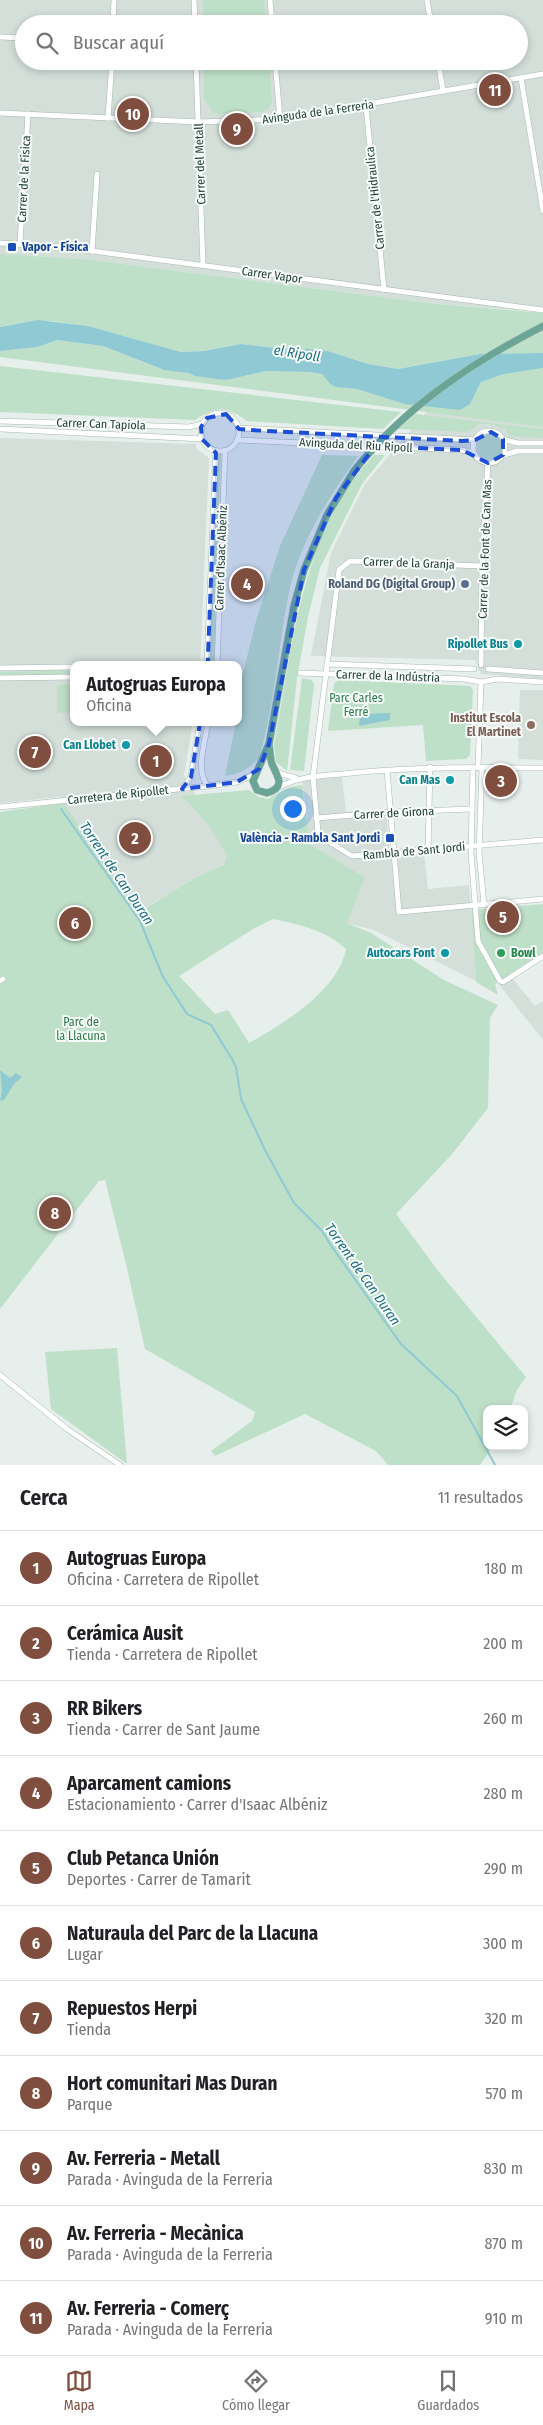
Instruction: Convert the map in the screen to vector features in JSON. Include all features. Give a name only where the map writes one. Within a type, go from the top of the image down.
[{"type":"main road","points":[[269,744],[280,782],[273,792],[262,792],[254,785],[257,771],[269,744],[294,606],[304,570],[324,521],[336,498],[354,471],[391,429],[425,399],[471,367],[543,326]]},
{"type":"main road","points":[[257,771],[268,766],[276,771]]},
{"type":"street","points":[[114,0],[114,15]]},
{"type":"street","points":[[194,0],[195,15]]},
{"type":"street","points":[[270,0],[271,15]]},
{"type":"street","points":[[427,0],[430,15]]},
{"type":"street","points":[[0,37],[15,38]]},
{"type":"street","points":[[108,118],[111,70]]},
{"type":"street","name":"Carrer del Metall","points":[[196,70],[203,266]]},
{"type":"street","points":[[276,70],[280,119]]},
{"type":"street","points":[[440,70],[443,91]]},
{"type":"street","name":"Avinguda de la Ferreria","points":[[0,113],[199,122],[280,119],[366,106],[543,74]]},
{"type":"street","points":[[520,78],[543,210]]},
{"type":"street","name":"Carrer de l'Hidraulica","points":[[366,106],[384,290]]},
{"type":"street","name":"Carrer de la Física","points":[[20,244],[28,114]]},
{"type":"street","points":[[92,251],[97,174]]},
{"type":"street","name":"Carrer Vapor","points":[[0,243],[92,251],[543,310]]},
{"type":"street","points":[[221,413],[230,416],[238,428],[237,440],[225,450],[216,451],[207,447],[202,439],[202,424],[211,416],[221,413]]},
{"type":"street","name":"Carrer Can Tapiola","points":[[0,420],[189,427],[202,424]]},
{"type":"street","name":"Avinguda del Riu Ripoll","points":[[238,428],[475,440]]},
{"type":"street","name":"Carrer Can Tapiola","points":[[0,429],[202,439]]},
{"type":"street","points":[[543,442],[517,443],[503,439],[496,433],[486,432],[475,440],[474,453],[480,460],[488,463],[497,461],[503,455],[516,451],[543,451]]},
{"type":"street","points":[[503,439],[505,447],[503,455]]},
{"type":"street","name":"Avinguda del Riu Ripoll","points":[[237,440],[462,450],[474,453]]},
{"type":"street","name":"Carrer d'Isaac Albéniz","points":[[216,661],[225,450]]},
{"type":"street","name":"Carrer d'Isaac Albéniz","points":[[207,661],[216,451]]},
{"type":"street","name":"Carrer de la Font de Can Mas","points":[[481,665],[482,566],[488,463]]},
{"type":"street","name":"Carrer de la Granja","points":[[313,777],[339,570],[346,562],[482,566]]},
{"type":"street","name":"Carrer de la Indústria","points":[[327,664],[474,669]]},
{"type":"street","points":[[480,681],[472,675],[474,669],[481,665],[488,669],[543,673]]},
{"type":"street","points":[[0,668],[70,667]]},
{"type":"street","points":[[480,681],[489,676],[488,669]]},
{"type":"street","name":"Carrer de la Indústria","points":[[300,673],[543,682]]},
{"type":"street","points":[[0,678],[70,677]]},
{"type":"street","points":[[480,681],[477,767],[479,846],[484,904]]},
{"type":"street","points":[[182,789],[191,777],[199,726]]},
{"type":"street","points":[[207,726],[202,778],[208,786]]},
{"type":"street","points":[[428,850],[430,767]]},
{"type":"street","points":[[276,771],[297,778],[430,767],[543,770]]},
{"type":"street","points":[[477,767],[472,809],[472,846],[474,904],[478,941],[500,981],[503,982],[543,956]]},
{"type":"street","points":[[388,770],[399,912],[543,898]]},
{"type":"street","name":"Carretera de Ripollet","points":[[237,782],[257,771]]},
{"type":"street","name":"Rambla de Sant Jordi","points":[[313,777],[316,818],[320,836],[352,856],[543,840]]},
{"type":"street","points":[[277,788],[297,778]]},
{"type":"street","name":"Carretera de Ripollet","points":[[0,807],[237,782],[254,785]]},
{"type":"street","name":"Carrer de Girona","points":[[316,818],[391,812],[472,809]]},
{"type":"street","points":[[0,1375],[67,1429],[120,1465]]},
{"type":"highlighted area","points":[[226,414],[239,429],[249,430],[462,441],[475,440],[491,432],[503,439],[503,455],[488,463],[462,450],[375,446],[336,498],[304,570],[269,744],[259,769],[237,782],[182,789],[191,777],[207,681],[216,453],[202,439],[201,427],[207,418]]},
{"type":"shaded area","points":[[0,0],[543,0],[543,312],[428,303],[84,259],[0,254]]},
{"type":"shaded area","points":[[428,410],[543,427],[543,679],[481,674],[475,660],[311,656],[331,553],[365,484]]},
{"type":"shaded area","points":[[0,438],[195,444],[197,449],[209,458],[200,661],[70,661],[70,726],[192,726],[184,775],[230,855],[226,864],[198,876],[137,913],[60,797],[0,803]]},
{"type":"shaded area","name":"Institut Escola El Martinet","points":[[520,690],[543,690],[543,760],[518,759]]},
{"type":"shaded area","points":[[342,777],[346,812],[386,809],[390,856],[424,854],[428,889],[469,885],[476,981],[374,930],[346,923],[365,877],[310,844],[302,781]]},
{"type":"shaded area","points":[[509,974],[535,1006],[543,1001],[543,1040],[496,981]]},
{"type":"green space","points":[[203,0],[264,0],[265,15],[203,15]]},
{"type":"green space","points":[[204,70],[270,70],[272,101],[269,108],[261,112],[214,114],[204,99]]},
{"type":"green space","points":[[0,254],[84,259],[428,303],[543,313],[543,353],[480,354],[398,369],[368,364],[328,351],[309,349],[285,349],[241,344],[204,351],[181,352],[88,326],[51,321],[32,321],[0,327]]},
{"type":"green space","points":[[57,340],[103,346],[158,368],[189,373],[195,376],[227,380],[266,371],[322,374],[330,384],[336,387],[357,389],[404,404],[470,404],[481,382],[504,374],[543,368],[543,427],[0,357],[0,351],[38,347]]},
{"type":"green space","points":[[0,366],[401,412],[383,429],[247,421],[232,412],[221,409],[210,412],[195,420],[0,412]]},
{"type":"green space","points":[[415,414],[543,429],[543,438],[510,436],[505,429],[490,424],[479,424],[468,432],[398,429]]},
{"type":"green space","points":[[490,435],[495,436],[501,442],[501,452],[495,458],[490,459],[485,458],[479,452],[478,447],[479,442],[485,436]]},
{"type":"green space","points":[[217,454],[221,454],[214,660],[208,661]]},
{"type":"green space","points":[[322,455],[358,456],[317,520],[300,555],[294,573],[285,613],[273,696],[259,758],[244,770],[225,776],[235,726],[242,726],[242,677],[256,621],[280,546]]},
{"type":"green space","points":[[374,455],[385,455],[362,484],[320,568],[308,617],[297,678],[287,771],[276,762],[274,745],[291,648],[306,583],[328,522],[347,488]]},
{"type":"green space","points":[[70,670],[70,674],[0,675],[0,672]]},
{"type":"green space","points":[[302,678],[312,680],[314,685],[304,771],[290,770]]},
{"type":"green space","name":"Parc Carles Ferré","points":[[338,680],[470,686],[473,690],[470,755],[466,759],[426,761],[423,725],[328,731],[334,684]]},
{"type":"green space","points":[[70,684],[70,712],[57,713],[57,685]]},
{"type":"green space","name":"Parc de la Llacuna","points":[[302,785],[310,844],[365,877],[347,923],[371,933],[444,980],[498,1005],[490,1018],[488,1108],[453,1153],[396,1214],[439,1272],[526,1377],[517,1390],[511,1405],[483,1405],[483,1450],[490,1450],[480,1465],[388,1465],[376,1451],[305,1414],[215,1456],[211,1451],[252,1421],[255,1412],[145,1349],[105,1180],[99,1181],[0,1309],[0,812],[64,803],[138,913],[198,876],[224,865],[227,855],[217,838],[201,816],[181,796],[249,790],[259,797],[268,799],[289,787]],"holes":[[[273,919],[303,926],[330,937],[346,949],[341,964],[333,978],[308,1004],[278,1026],[249,1043],[228,1010],[215,1014],[179,976],[253,929]]]},
{"type":"green space","points":[[543,904],[543,952],[495,984],[498,995],[476,982],[471,910]]},
{"type":"green space","points":[[117,1348],[127,1464],[51,1409],[45,1352]]},
{"type":"water","name":"el Ripoll","points":[[38,320],[88,326],[181,352],[204,351],[241,344],[285,349],[309,349],[328,351],[368,364],[398,369],[480,354],[543,353],[543,368],[504,374],[481,382],[470,404],[460,410],[404,404],[357,389],[336,387],[330,384],[322,374],[309,372],[266,371],[227,380],[217,379],[164,370],[103,346],[57,340],[38,347],[0,351],[0,327]]},
{"type":"water","points":[[390,713],[390,720],[359,726],[360,714]]},
{"type":"water","points":[[0,1070],[10,1078],[16,1073],[22,1077],[14,1084],[4,1100],[0,1101],[2,1090]]},
{"type":"waterway","name":"Torrent de Can Duran","points":[[61,809],[140,921],[162,975],[187,1014],[211,1025],[232,1059],[236,1067],[241,1099],[266,1152],[294,1203],[322,1231],[401,1344],[457,1396],[495,1465]]},
{"type":"place","name":"Av. Ferreria - Comerç","points":[[495,90]]},
{"type":"place","name":"Av. Ferreria - Mecànica","points":[[133,114]]},
{"type":"place","name":"Av. Ferreria - Metall","points":[[237,129]]},
{"type":"place","name":"Vapor - Física","points":[[12,247]]},
{"type":"place","name":"Aparcament camions","points":[[247,584]]},
{"type":"place","name":"Roland DG (Digital Group)","points":[[465,584]]},
{"type":"place","name":"Ripollet Bus","points":[[518,644]]},
{"type":"place","name":"Institut Escola El Martinet","points":[[531,725]]},
{"type":"place","name":"Can Llobet","points":[[126,745]]},
{"type":"place","name":"Repuestos Herpi","points":[[35,752]]},
{"type":"place","name":"Autogruas Europa","points":[[156,761]]},
{"type":"place","name":"Can Mas","points":[[450,780]]},
{"type":"place","name":"RR Bikers","points":[[501,781]]},
{"type":"place","name":"Cerámica Ausit","points":[[135,838]]},
{"type":"place","name":"València - Rambla Sant Jordi","points":[[390,838]]},
{"type":"place","name":"Club Petanca Unión","points":[[503,917]]},
{"type":"place","name":"Naturaula del Parc de la Llacuna","points":[[75,923]]},
{"type":"place","name":"Autocars Font","points":[[445,953]]},
{"type":"place","name":"Bowl","points":[[501,953]]},
{"type":"place","name":"Hort comunitari Mas Duran","points":[[55,1213]]}]
